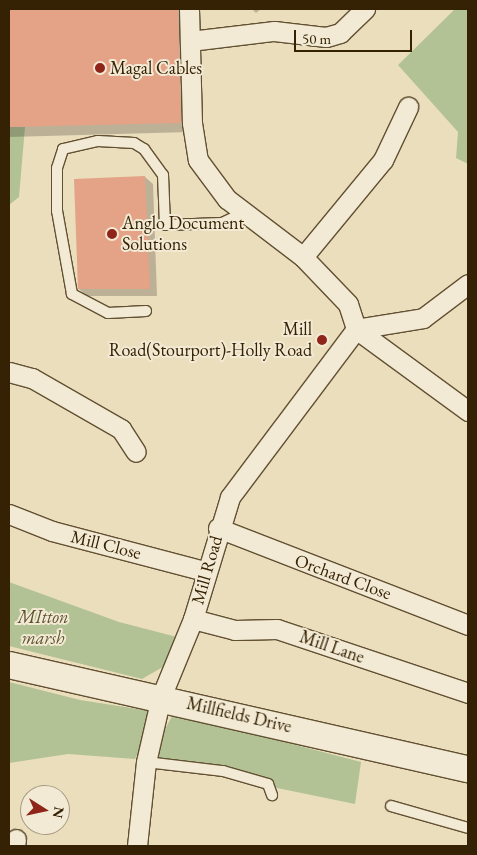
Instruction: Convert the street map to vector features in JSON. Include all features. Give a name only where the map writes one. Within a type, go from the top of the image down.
[{"type":"street","points":[[189,9],[192,122],[198,160],[216,188],[241,214],[303,257],[348,304],[356,329],[468,410]]},
{"type":"street","points":[[190,41],[274,31],[326,37],[340,33],[365,9]]},
{"type":"street","points":[[303,257],[384,160],[408,107]]},
{"type":"street","points":[[356,329],[424,318],[468,284]]},
{"type":"street","name":"Mill Road","points":[[137,846],[146,762],[161,697],[193,619],[218,528],[230,497],[356,329]]},
{"type":"street","points":[[9,372],[32,378],[121,429],[136,452]]},
{"type":"street","name":"Mill Close","points":[[9,514],[52,531],[205,571]]},
{"type":"street","name":"Orchard Close","points":[[218,528],[468,626]]},
{"type":"street","name":"Mill Lane","points":[[193,619],[236,630],[278,629],[468,693]]},
{"type":"street","name":"Millfields Drive","points":[[9,664],[161,697],[468,769]]},
{"type":"lane","points":[[146,311],[108,313],[72,294],[57,211],[57,168],[63,150],[98,141],[134,143],[144,149],[163,175],[165,225],[222,223],[241,214]]},
{"type":"lane","points":[[146,762],[223,771],[268,784],[272,795]]},
{"type":"lane","points":[[391,806],[468,828]]},
{"type":"green space","points":[[455,9],[468,9],[468,164],[456,158],[458,132],[398,65]]},
{"type":"green space","points":[[9,127],[25,127],[19,197],[9,205]]},
{"type":"green space","name":"MItton marsh","points":[[9,582],[119,622],[177,637],[168,664],[142,679],[9,646]]},
{"type":"green space","points":[[9,682],[80,700],[157,712],[135,759],[68,754],[9,763]]},
{"type":"green space","points":[[174,713],[361,762],[355,804],[155,763],[161,736]]},
{"type":"building","name":"Magal Cables","points":[[9,9],[178,9],[181,123],[9,127]]},
{"type":"building","name":"Anglo Document Solutions","points":[[145,176],[150,289],[78,289],[74,179]]},
{"type":"place","name":"Magal Cables","points":[[100,68]]},
{"type":"place","name":"Anglo Document Solutions","points":[[112,234]]},
{"type":"place","name":"Mill Road(Stourport)-Holly Road","points":[[322,340]]}]
